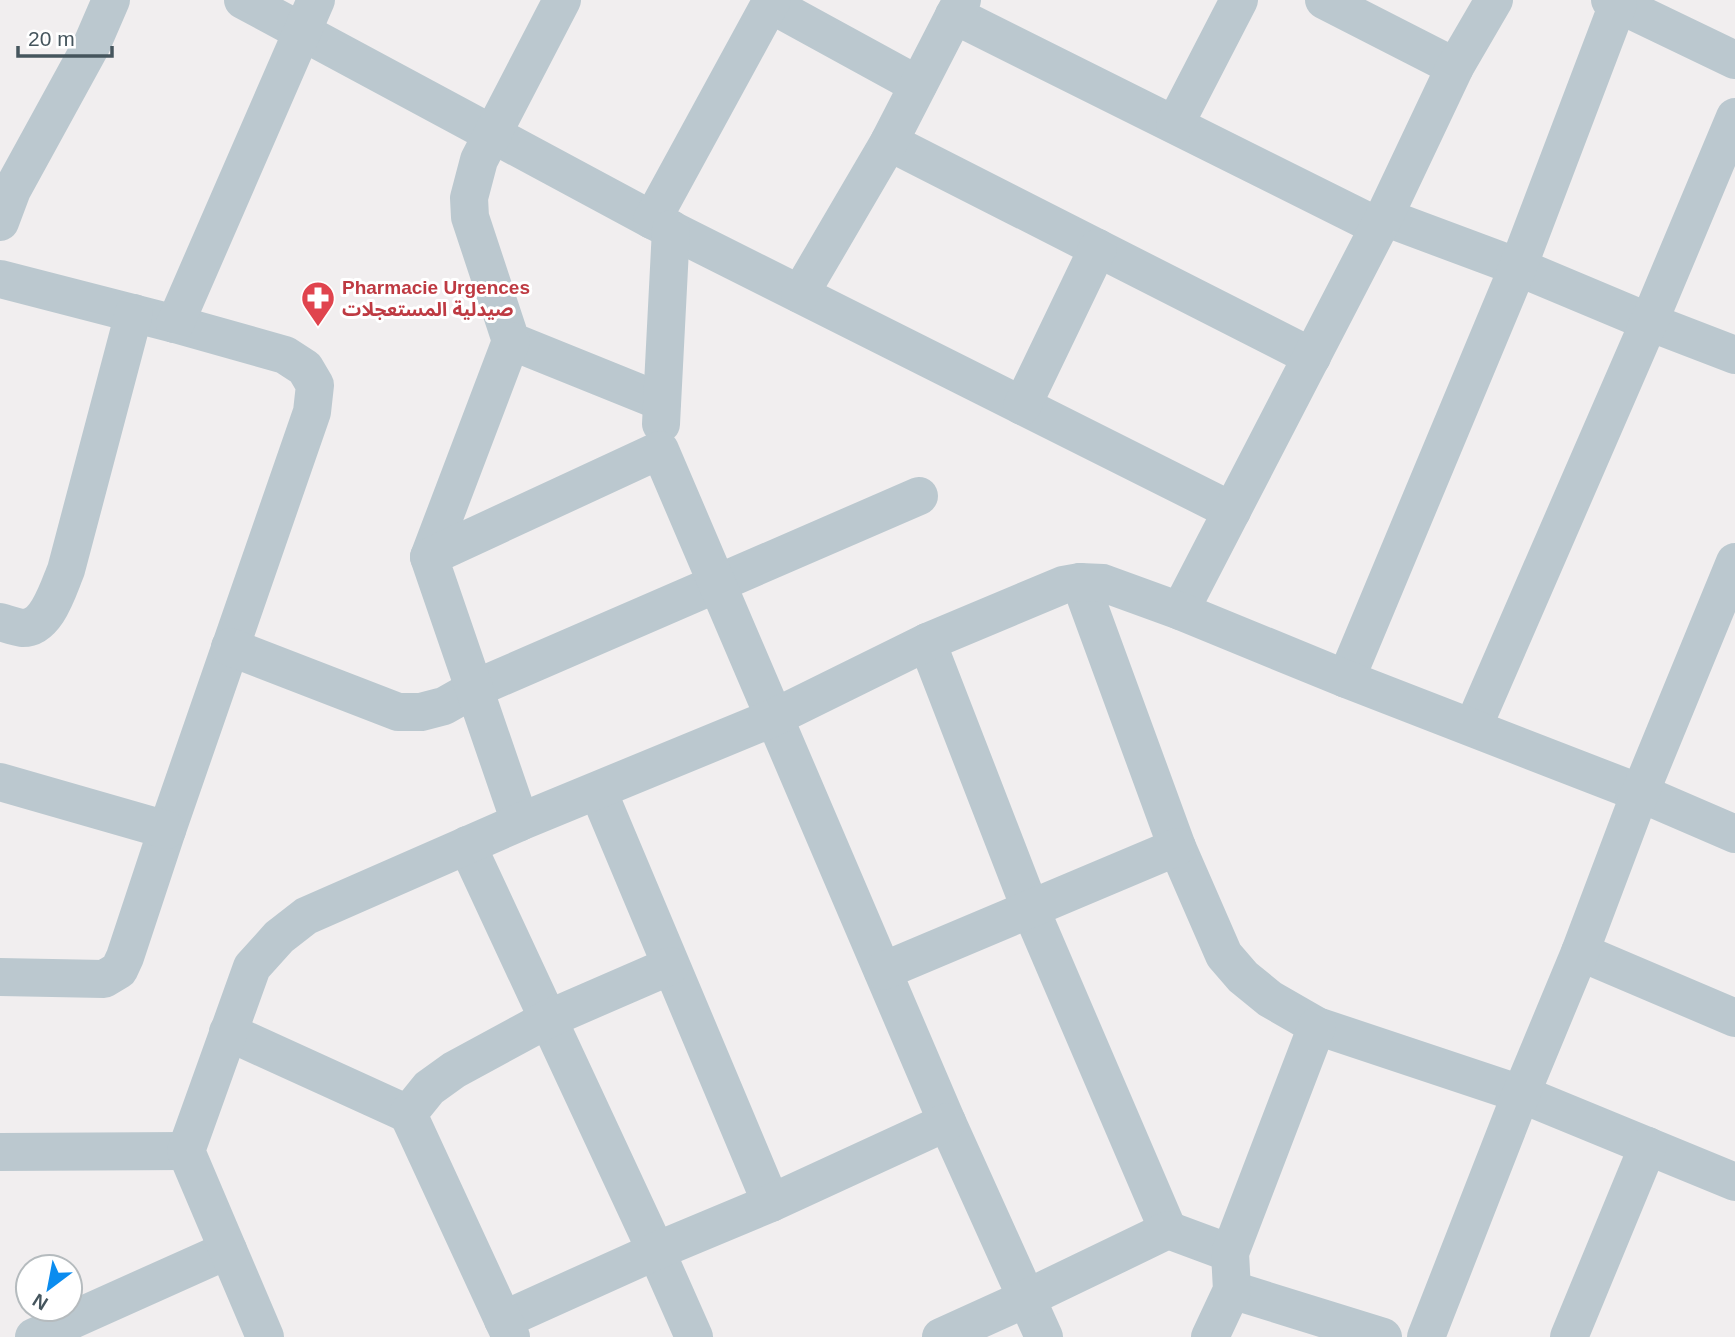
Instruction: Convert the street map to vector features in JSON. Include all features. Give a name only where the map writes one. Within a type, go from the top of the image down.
[{"type":"street","points":[[0,222],[12,190],[92,44],[111,0]]},
{"type":"street","points":[[243,0],[309,16],[491,134],[662,224],[1232,511]]},
{"type":"street","points":[[520,822],[429,558],[511,341],[470,217],[469,198],[479,160],[491,134],[562,0]]},
{"type":"street","points":[[1175,124],[1239,0]]},
{"type":"street","points":[[1324,0],[1455,67]]},
{"type":"street","points":[[1180,611],[1382,222],[1455,67],[1494,0]]},
{"type":"street","points":[[918,85],[771,2],[662,224],[660,450],[947,1122],[1044,1337]]},
{"type":"street","points":[[1346,679],[1518,267],[1614,2],[1735,60]]},
{"type":"street","points":[[800,294],[889,142],[958,8],[1175,124],[1382,222],[1518,267],[1735,355]]},
{"type":"street","points":[[175,324],[309,16]]},
{"type":"street","points":[[1473,727],[1735,117]]},
{"type":"street","points":[[889,142],[1312,357]]},
{"type":"street","points":[[1022,405],[1097,248]]},
{"type":"street","points":[[0,279],[285,355],[305,368],[315,385],[312,412],[119,970],[104,979],[0,977]]},
{"type":"street","points":[[0,622],[23,628],[37,624],[51,607],[66,570],[134,313]]},
{"type":"street","points":[[511,341],[662,402]]},
{"type":"street","points":[[429,558],[660,450]]},
{"type":"street","points":[[230,648],[398,712],[421,712],[444,706],[474,689],[919,496]]},
{"type":"street","points":[[1426,1337],[1580,952],[1640,793],[1735,562]]},
{"type":"street","points":[[1080,582],[1177,847],[1224,956],[1243,977],[1270,999],[1317,1026],[1521,1094],[1735,1181]]},
{"type":"street","points":[[265,1337],[186,1151],[253,967],[279,937],[306,916],[520,822],[775,717],[927,642],[1063,585],[1080,582],[1103,583],[1180,611],[1346,679],[1640,793],[1735,834]]},
{"type":"street","points":[[927,642],[1030,908],[1168,1230],[1231,1271],[1383,1337]]},
{"type":"street","points":[[0,782],[166,830]]},
{"type":"street","points":[[598,791],[771,1203]]},
{"type":"street","points":[[467,845],[694,1337]]},
{"type":"street","points":[[883,971],[1177,847]]},
{"type":"street","points":[[1580,952],[1735,1017]]},
{"type":"street","points":[[408,1114],[429,1088],[454,1070],[548,1019],[670,966]]},
{"type":"street","points":[[1210,1337],[1317,1026]]},
{"type":"street","points":[[228,1032],[408,1114],[507,1328],[656,1251],[771,1203],[947,1122]]},
{"type":"street","points":[[1569,1337],[1648,1146]]},
{"type":"street","points":[[0,1152],[186,1151]]},
{"type":"street","points":[[941,1337],[1168,1230]]},
{"type":"street","points":[[34,1337],[228,1250]]},
{"type":"place","name":"Pharmacie Urgences صيدلية المستعجلات","points":[[318,328]]}]
